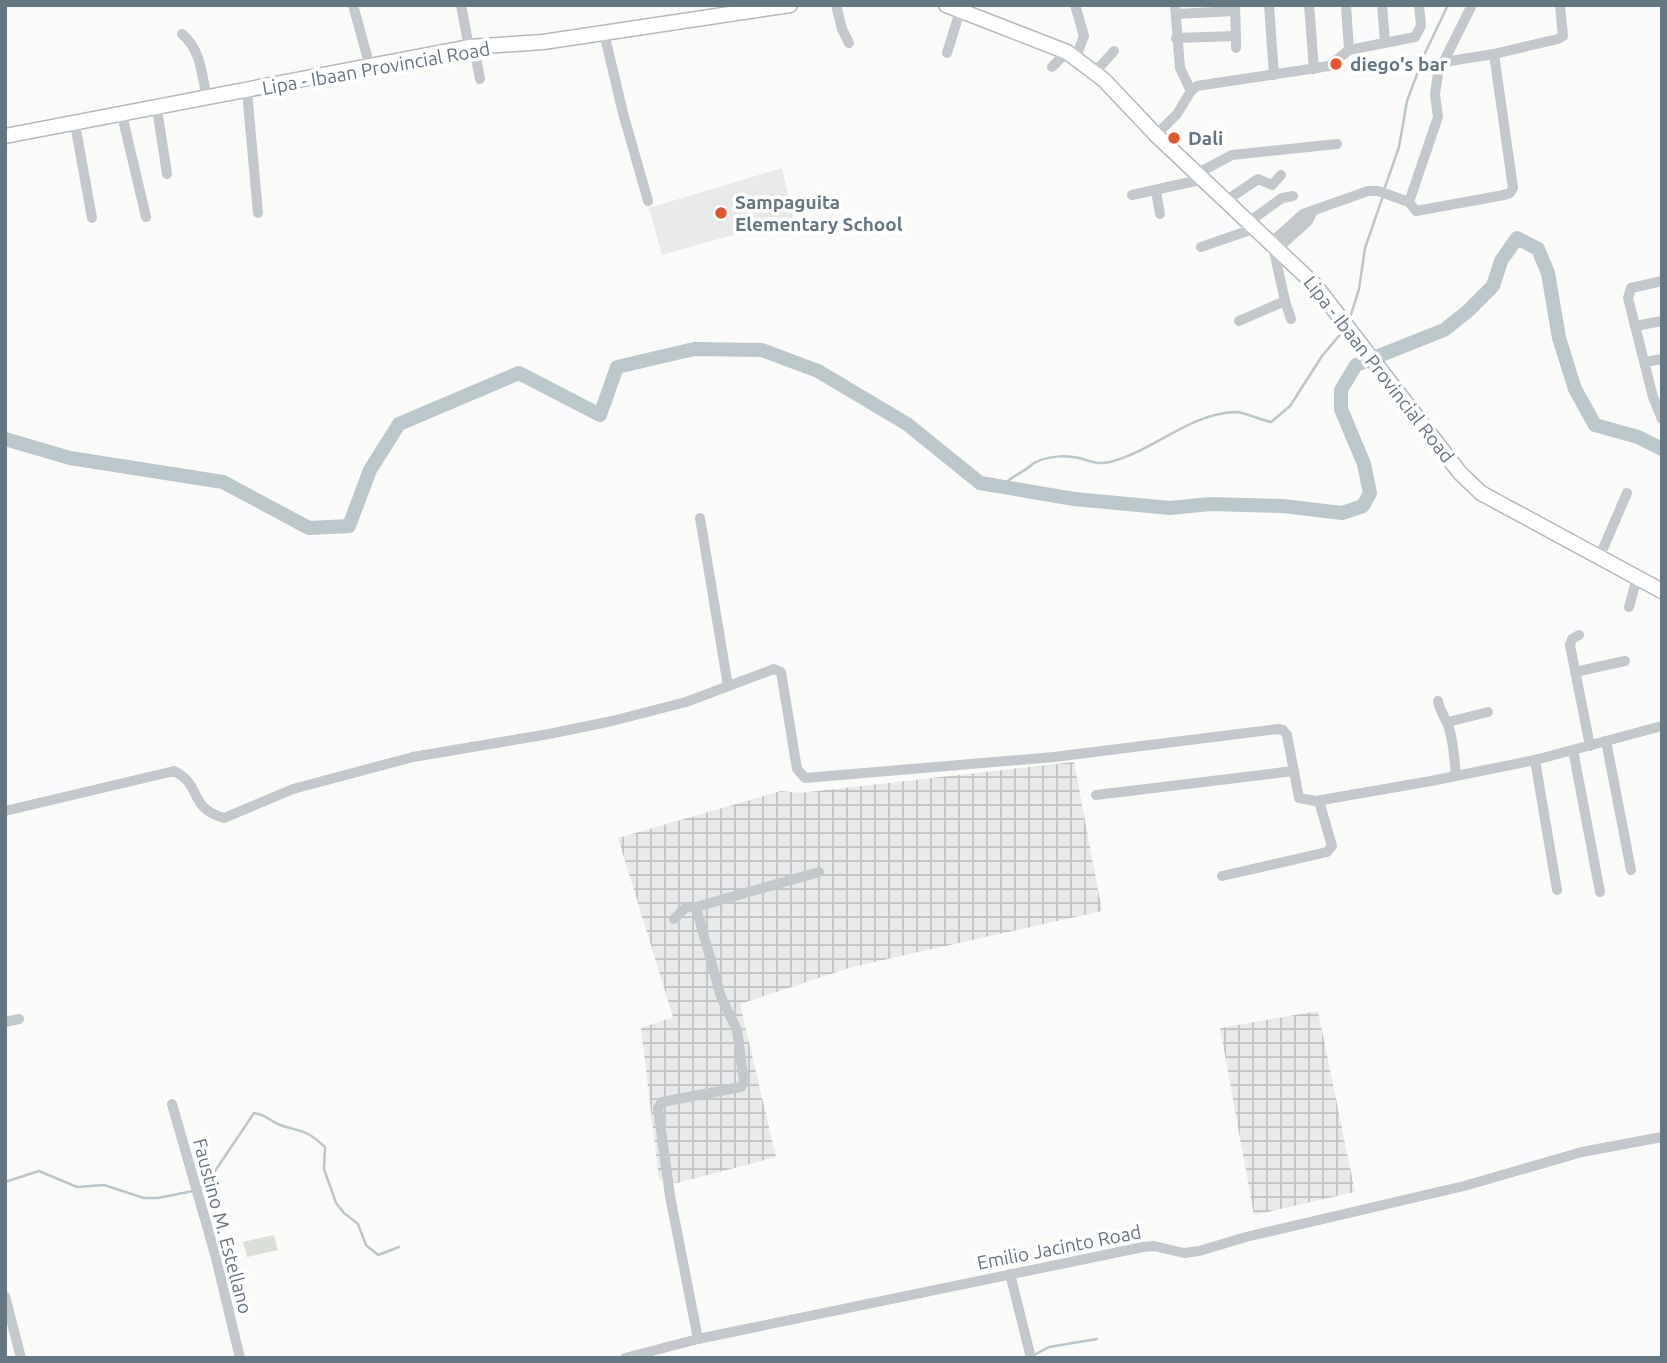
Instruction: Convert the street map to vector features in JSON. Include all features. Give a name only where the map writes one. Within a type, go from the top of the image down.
[{"type":"main road","name":"Lipa - Ibaan Provincial Road","points":[[5,136],[472,47],[543,42],[780,6]]},
{"type":"main road","name":"Lipa - Ibaan Provincial Road","points":[[952,7],[1071,55],[1095,72],[1156,135],[1315,285],[1460,472],[1481,493],[1662,592]]},
{"type":"street","points":[[353,5],[370,67]]},
{"type":"street","points":[[461,5],[480,79]]},
{"type":"street","points":[[836,5],[849,43]]},
{"type":"street","points":[[1052,68],[1071,55],[1084,36],[1075,5]]},
{"type":"street","points":[[1269,5],[1274,75]]},
{"type":"street","points":[[1309,5],[1314,69]]},
{"type":"street","points":[[1346,5],[1349,50]]},
{"type":"street","points":[[1382,5],[1385,42]]},
{"type":"street","points":[[1156,135],[1177,114],[1191,91],[1204,83],[1329,66],[1349,50],[1415,37],[1421,26],[1419,5]]},
{"type":"street","points":[[1409,202],[1438,117],[1436,84],[1472,5]]},
{"type":"street","points":[[1444,62],[1558,39],[1563,36],[1560,5]]},
{"type":"street","points":[[947,53],[952,7]]},
{"type":"street","points":[[1191,91],[1180,68],[1175,10],[1235,8],[1236,48]]},
{"type":"street","points":[[604,33],[648,201]]},
{"type":"street","points":[[182,34],[192,42],[197,52],[207,99]]},
{"type":"street","points":[[1176,38],[1236,36]]},
{"type":"street","points":[[1095,72],[1114,51]]},
{"type":"street","points":[[1292,319],[1275,245],[1303,214],[1368,191],[1384,193],[1409,202],[1416,211],[1510,193],[1513,180],[1494,54]]},
{"type":"street","points":[[247,92],[258,214]]},
{"type":"street","points":[[157,109],[167,173]]},
{"type":"street","points":[[122,115],[146,217]]},
{"type":"street","points":[[75,124],[92,218]]},
{"type":"street","points":[[1132,195],[1156,191],[1201,176],[1232,155],[1337,144]]},
{"type":"street","points":[[1227,200],[1258,179],[1272,185],[1281,175]]},
{"type":"street","points":[[1156,191],[1160,214]]},
{"type":"street","points":[[1201,247],[1253,225],[1282,198],[1293,196]]},
{"type":"street","points":[[1662,281],[1631,288],[1628,292],[1662,419]]},
{"type":"street","points":[[1239,321],[1286,301]]},
{"type":"street","points":[[1636,326],[1662,321]]},
{"type":"street","points":[[1645,362],[1662,359]]},
{"type":"street","points":[[1599,558],[1627,494]]},
{"type":"street","points":[[701,518],[729,686]]},
{"type":"street","points":[[1629,607],[1637,578]]},
{"type":"street","points":[[1579,635],[1570,642],[1590,746]]},
{"type":"street","points":[[1575,672],[1625,661]]},
{"type":"street","points":[[5,811],[174,771],[187,777],[201,806],[210,814],[224,818],[293,789],[413,757],[612,721],[687,702],[774,669],[780,670],[797,769],[805,778],[1054,757],[1278,729],[1287,735],[1299,798],[1319,801],[1535,760],[1662,726]]},
{"type":"street","points":[[1438,701],[1441,715],[1448,722],[1456,775]]},
{"type":"street","points":[[1448,722],[1488,712]]},
{"type":"street","points":[[1606,741],[1631,870]]},
{"type":"street","points":[[1573,750],[1600,892]]},
{"type":"street","points":[[1535,760],[1557,890]]},
{"type":"street","points":[[1096,795],[1294,771]]},
{"type":"street","points":[[1222,876],[1327,852],[1332,846],[1319,801]]},
{"type":"street","points":[[674,919],[686,907],[696,907],[819,872]]},
{"type":"street","points":[[696,907],[721,997],[737,1030],[744,1082],[741,1087],[662,1102],[658,1108],[670,1196],[698,1339]]},
{"type":"street","points":[[5,1022],[19,1019]]},
{"type":"street","name":"Faustino M. Estellano","points":[[172,1104],[215,1254],[240,1358]]},
{"type":"street","name":"Emilio Jacinto Road","points":[[625,1358],[698,1339],[1143,1247],[1184,1253],[1199,1251],[1247,1237],[1464,1186],[1583,1152],[1662,1137]]},
{"type":"street","points":[[1010,1274],[1031,1358]]},
{"type":"street","points":[[5,1296],[20,1358]]},
{"type":"shaded area","name":"Sampaguita Elementary School","points":[[782,168],[793,218],[662,255],[649,208]]},
{"type":"shaded area","points":[[1074,762],[1102,911],[852,967],[740,1004],[776,1157],[677,1183],[659,1179],[641,1028],[673,1017],[618,838],[781,791],[800,793]]},
{"type":"shaded area","points":[[1318,1011],[1355,1192],[1254,1215],[1220,1028]]},
{"type":"shaded area","points":[[274,1235],[278,1250],[247,1257],[243,1242]]},
{"type":"waterway","points":[[1384,190],[1399,147],[1407,101],[1425,53],[1448,5]]},
{"type":"waterway","points":[[1349,321],[1359,289],[1365,248],[1383,196]]},
{"type":"waterway","points":[[5,439],[70,458],[223,482],[309,528],[349,526],[370,470],[399,424],[519,373],[600,415],[617,367],[694,349],[762,350],[818,371],[907,424],[980,483],[1074,499],[1170,508],[1210,504],[1283,506],[1342,513],[1363,506],[1370,493],[1364,464],[1341,409],[1341,390],[1356,365],[1444,330],[1493,286],[1501,261],[1517,238],[1538,249],[1548,273],[1559,338],[1575,389],[1595,425],[1638,437],[1662,449]]},
{"type":"waterway","points":[[1002,487],[1041,460],[1068,457],[1098,463],[1110,462],[1218,414],[1239,412],[1271,422],[1290,406],[1322,356],[1344,330]]},
{"type":"waterway","points":[[199,1189],[209,1180],[254,1113],[258,1114],[308,1134],[325,1147],[324,1169],[336,1203],[358,1224],[366,1245],[378,1255],[399,1247]]},
{"type":"waterway","points":[[5,1182],[39,1171],[77,1187],[104,1185],[144,1198],[193,1191]]},
{"type":"waterway","points":[[1034,1355],[1049,1347],[1097,1339]]},
{"type":"place","name":"diego's bar","points":[[1336,64]]},
{"type":"place","name":"Dali","points":[[1174,138]]},
{"type":"place","name":"Sampaguita Elementary School","points":[[721,213]]}]
